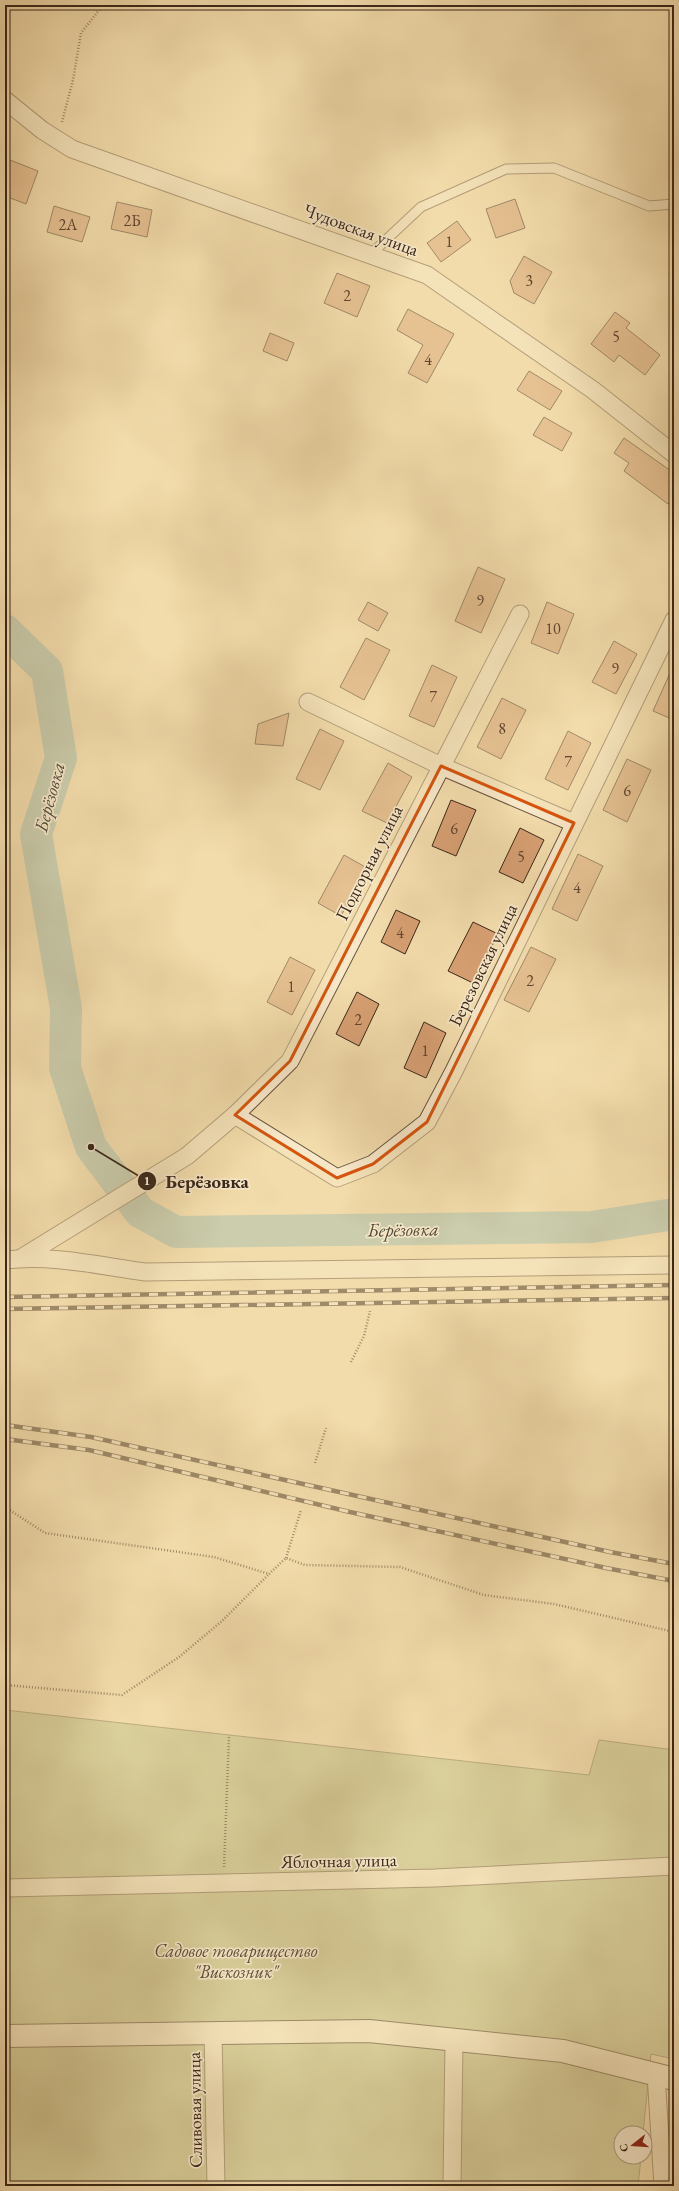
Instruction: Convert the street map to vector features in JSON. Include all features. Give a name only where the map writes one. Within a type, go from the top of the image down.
[{"type":"street","name":"Чудовская улица","points":[[5,100],[42,130],[72,149],[371,254],[426,275],[593,390],[674,454]]},
{"type":"street","name":"Подгорная улица","points":[[13,1259],[111,1205],[187,1156],[235,1115],[290,1061],[520,614]]},
{"type":"street","name":"Березовская улица","points":[[235,1115],[337,1178],[373,1164],[427,1122],[454,1071],[674,620]]},
{"type":"street","points":[[308,702],[441,766],[574,823]]},
{"type":"street","points":[[13,1259],[58,1260],[145,1272],[674,1265]]},
{"type":"street","name":"Яблочная улица","points":[[5,1888],[435,1878],[674,1866]]},
{"type":"street","points":[[5,2036],[369,2031],[563,2050],[665,2077],[664,2184]]},
{"type":"street","name":"Сливовая улица","points":[[214,2032],[216,2186]]},
{"type":"street","points":[[452,2186],[454,2040]]},
{"type":"lane","points":[[371,254],[421,207],[506,169],[554,168],[649,206],[674,204]]},
{"type":"path","points":[[72,149],[60,132],[73,80],[81,33],[103,5]]},
{"type":"path","points":[[351,1362],[364,1336],[370,1311]]},
{"type":"path","points":[[315,1462],[326,1428]]},
{"type":"path","points":[[5,1507],[45,1532],[214,1557],[269,1574]]},
{"type":"path","points":[[5,1685],[122,1695],[179,1657],[222,1621],[286,1558],[301,1510]]},
{"type":"path","points":[[286,1558],[305,1565],[400,1567],[484,1595],[554,1604],[674,1632]]},
{"type":"path","points":[[223,1884],[229,1735]]},
{"type":"highlighted area","points":[[441,766],[574,823],[427,1122],[373,1164],[337,1178],[235,1115],[290,1061]]},
{"type":"green space","name":"Садовое товарищество \"Вискозник\"","points":[[5,1710],[589,1775],[599,1740],[674,1750],[674,2059],[651,2054],[644,2125],[613,2125],[613,2165],[640,2165],[638,2186],[5,2186]]},
{"type":"building","points":[[5,158],[38,171],[26,204],[5,196]]},
{"type":"building","points":[[515,199],[525,228],[496,238],[486,209]]},
{"type":"building","points":[[117,202],[152,210],[147,237],[111,229]]},
{"type":"building","points":[[54,206],[90,217],[82,242],[47,232]]},
{"type":"building","points":[[457,221],[471,240],[441,262],[427,243]]},
{"type":"building","points":[[524,256],[552,272],[534,304],[514,293],[510,281]]},
{"type":"building","points":[[337,273],[370,286],[357,317],[324,303]]},
{"type":"building","points":[[408,309],[454,334],[427,383],[408,373],[423,345],[397,330]]},
{"type":"building","points":[[615,312],[630,323],[626,328],[660,355],[645,375],[619,355],[614,362],[591,344]]},
{"type":"building","points":[[270,333],[294,343],[287,361],[263,351]]},
{"type":"building","points":[[529,371],[562,391],[550,410],[517,390]]},
{"type":"building","points":[[544,417],[572,433],[562,451],[533,435]]},
{"type":"building","points":[[624,438],[674,473],[674,495],[668,504],[624,471],[629,463],[614,453]]},
{"type":"building","points":[[478,567],[505,579],[481,633],[455,621]]},
{"type":"building","points":[[368,602],[388,613],[378,631],[358,620]]},
{"type":"building","points":[[547,602],[574,614],[558,654],[531,643]]},
{"type":"building","points":[[366,638],[390,650],[364,700],[340,687]]},
{"type":"building","points":[[614,641],[637,654],[616,694],[592,682]]},
{"type":"building","points":[[674,664],[674,720],[653,711]]},
{"type":"building","points":[[432,665],[457,677],[434,727],[409,716]]},
{"type":"building","points":[[502,698],[526,710],[501,759],[477,747]]},
{"type":"building","points":[[289,713],[283,746],[255,744],[258,724]]},
{"type":"building","points":[[320,729],[344,741],[320,790],[296,779]]},
{"type":"building","points":[[568,731],[591,743],[568,790],[545,779]]},
{"type":"building","points":[[627,759],[651,770],[627,822],[603,810]]},
{"type":"building","points":[[388,763],[412,777],[387,823],[362,811]]},
{"type":"building","points":[[451,800],[476,810],[456,856],[432,846]]},
{"type":"building","points":[[520,828],[544,840],[523,883],[499,872]]},
{"type":"building","points":[[578,854],[603,866],[577,921],[552,909]]},
{"type":"building","points":[[344,855],[367,868],[341,916],[318,903]]},
{"type":"building","points":[[396,910],[420,921],[405,954],[381,942]]},
{"type":"building","points":[[473,922],[498,934],[473,983],[448,971]]},
{"type":"building","points":[[531,947],[556,959],[529,1012],[504,1000]]},
{"type":"building","points":[[290,957],[315,970],[292,1015],[267,1002]]},
{"type":"building","points":[[357,992],[379,1004],[359,1046],[336,1034]]},
{"type":"building","points":[[424,1022],[446,1033],[426,1078],[404,1068]]},
{"type":"waterway","name":"Берёзовка","points":[[5,630],[47,671],[61,758],[36,834],[66,1008],[65,1068],[91,1147],[140,1212],[176,1232],[592,1227],[674,1214]]},
{"type":"railway","points":[[5,1297],[674,1285]]},
{"type":"railway","points":[[5,1309],[674,1298]]},
{"type":"railway","points":[[5,1425],[91,1437],[610,1552],[674,1564]]},
{"type":"railway","points":[[5,1439],[89,1450],[350,1512],[606,1568],[674,1581]]},
{"type":"place","name":"Берёзовка","points":[[91,1147]]}]
